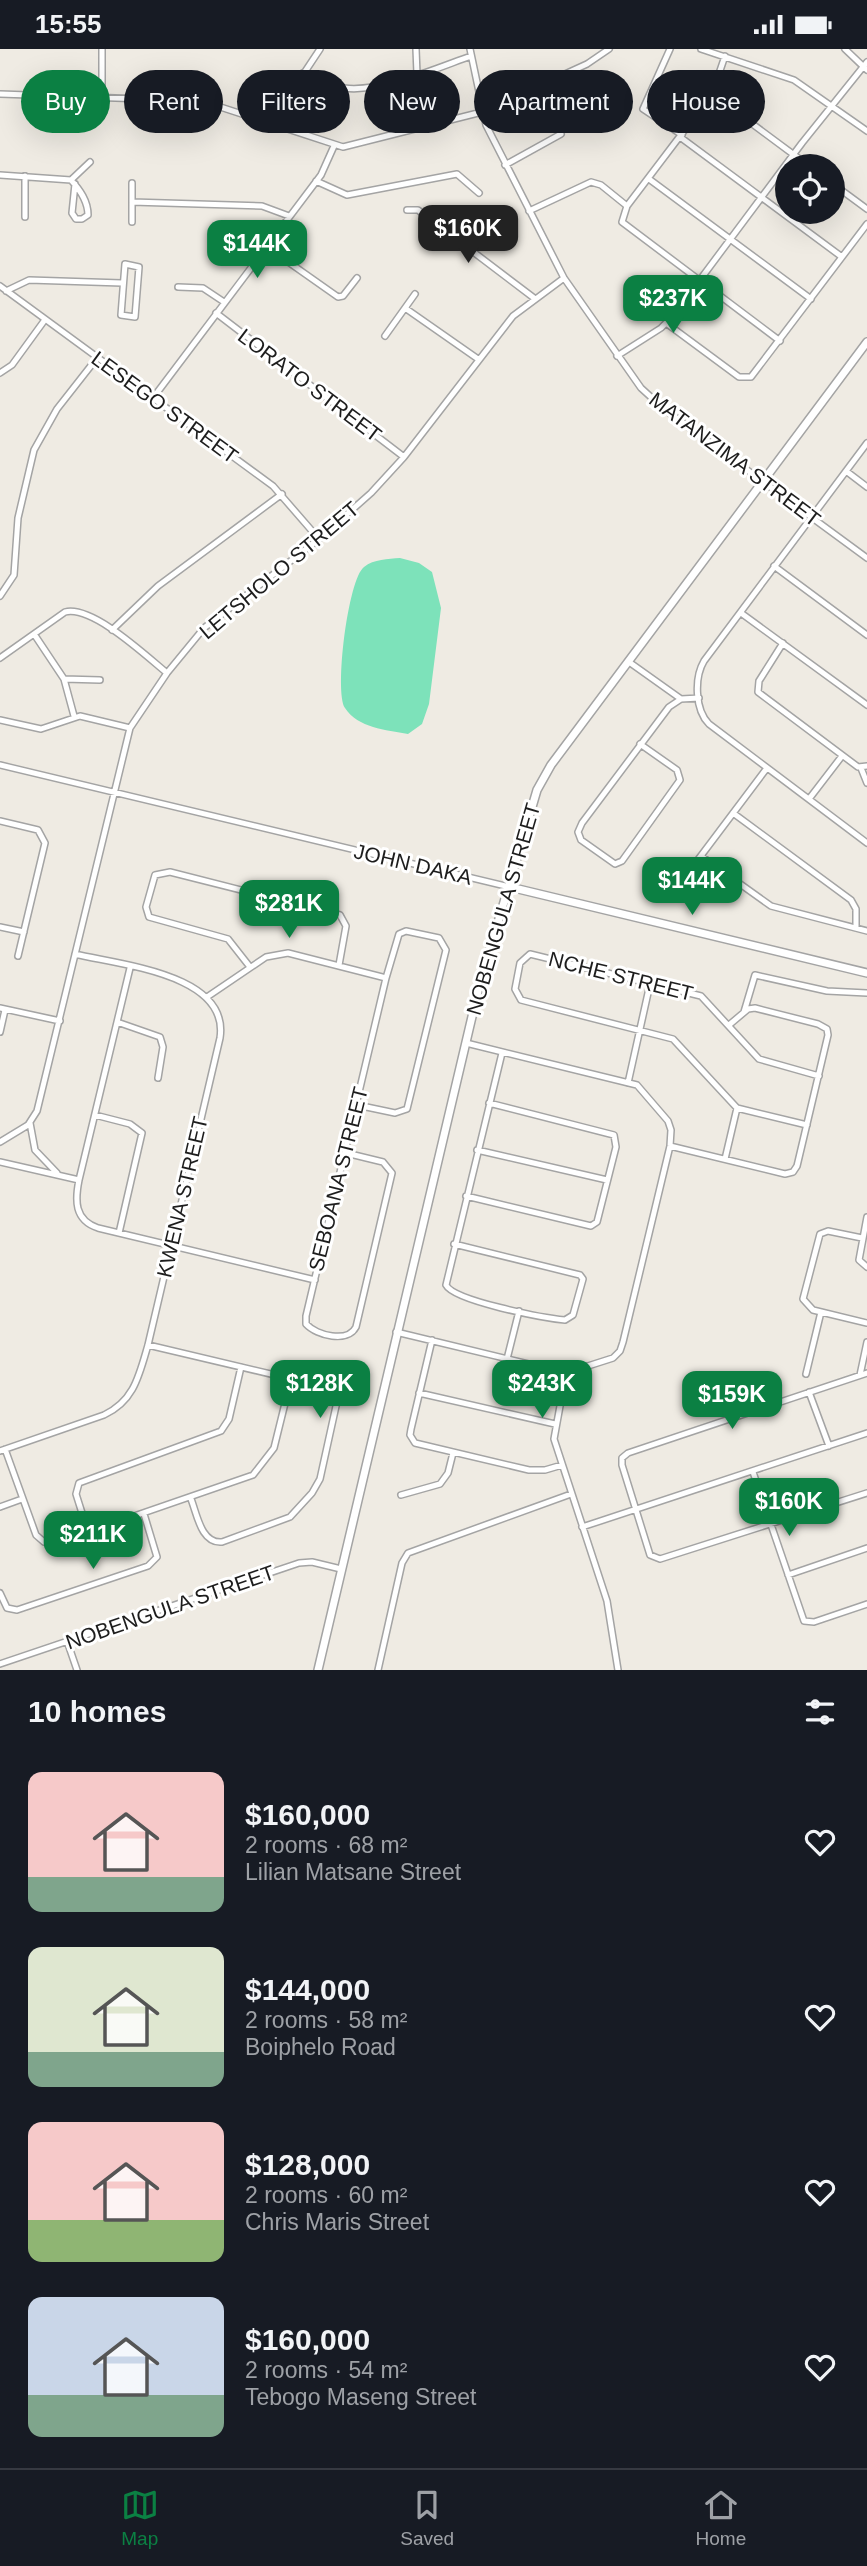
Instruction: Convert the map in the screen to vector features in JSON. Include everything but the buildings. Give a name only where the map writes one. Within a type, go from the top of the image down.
[{"type":"street","points":[[102,49],[102,70]]},
{"type":"street","points":[[305,70],[320,49]]},
{"type":"street","points":[[416,49],[417,70]]},
{"type":"street","points":[[427,70],[480,49]]},
{"type":"street","points":[[574,70],[609,49]]},
{"type":"street","points":[[670,49],[643,109],[842,257]]},
{"type":"street","points":[[701,49],[794,80],[867,131]]},
{"type":"street","points":[[765,133],[793,154],[865,66],[845,49]]},
{"type":"street","name":"MATANZIMA STREET","points":[[470,52],[474,72]]},
{"type":"street","points":[[720,70],[725,56]]},
{"type":"street","points":[[0,94],[21,94]]},
{"type":"street","points":[[110,96],[202,101],[237,112]]},
{"type":"street","points":[[298,133],[334,146],[351,146],[474,114]]},
{"type":"street","name":"MATANZIMA STREET","points":[[491,133],[564,278],[617,356],[651,398],[867,558]]},
{"type":"street","points":[[683,133],[627,206],[622,218],[625,227],[780,341]]},
{"type":"street","points":[[505,165],[561,134]]},
{"type":"street","points":[[153,398],[316,181],[334,146]]},
{"type":"street","points":[[73,182],[88,209],[86,218],[76,219],[72,213],[73,182],[90,162]]},
{"type":"street","points":[[316,181],[347,195],[457,174],[479,193]]},
{"type":"street","points":[[0,175],[73,182]]},
{"type":"street","points":[[25,176],[26,217]]},
{"type":"street","points":[[649,179],[811,299]]},
{"type":"street","points":[[617,356],[666,323],[775,179]]},
{"type":"street","points":[[529,211],[591,182],[601,185],[627,206]]},
{"type":"street","points":[[132,183],[132,222]]},
{"type":"street","points":[[845,192],[867,208]]},
{"type":"street","points":[[132,202],[262,206],[289,216]]},
{"type":"street","points":[[407,210],[418,211],[534,297]]},
{"type":"street","points":[[666,323],[739,377],[746,378],[757,372],[867,224]]},
{"type":"street","points":[[267,247],[338,297],[343,296],[357,278]]},
{"type":"street","points":[[137,264],[135,317],[121,316],[122,283],[124,265],[137,264]]},
{"type":"street","name":"LETSHOLO STREET","points":[[30,1123],[37,1111],[60,1021],[130,728],[167,673],[220,613],[319,539],[371,493],[404,457],[513,316],[534,297],[564,278]]},
{"type":"street","points":[[6,291],[29,280],[122,283]]},
{"type":"street","name":"LESEGO STREET","points":[[0,286],[282,494],[319,539]]},
{"type":"street","points":[[178,287],[203,288],[224,302]]},
{"type":"street","points":[[385,336],[415,294]]},
{"type":"street","points":[[405,308],[478,359]]},
{"type":"street","name":"LORATO STREET","points":[[216,313],[404,457]]},
{"type":"street","points":[[0,373],[12,365],[44,321]]},
{"type":"street","name":"NOBENGULA STREET","points":[[318,1670],[479,986],[544,777],[867,342]]},
{"type":"street","points":[[0,596],[14,575],[18,518],[34,450],[57,408],[97,358]]},
{"type":"street","points":[[867,443],[701,666],[699,698],[703,717],[709,725],[867,843]]},
{"type":"street","points":[[846,471],[867,487]]},
{"type":"street","points":[[112,630],[150,592],[282,494]]},
{"type":"street","points":[[774,566],[867,635]]},
{"type":"street","points":[[0,658],[65,612],[75,610],[112,630],[167,673]]},
{"type":"street","points":[[741,613],[867,705]]},
{"type":"street","points":[[34,634],[64,678],[74,716]]},
{"type":"street","points":[[783,643],[760,681],[758,692],[842,756],[864,767],[867,783]]},
{"type":"street","points":[[629,662],[681,699]]},
{"type":"street","points":[[64,678],[100,680]]},
{"type":"street","points":[[640,744],[677,770],[680,780],[622,860],[615,864],[581,840],[578,832],[640,744],[669,707],[681,699],[699,698]]},
{"type":"street","points":[[0,720],[41,729],[74,716],[130,728]]},
{"type":"street","points":[[809,800],[842,756]]},
{"type":"street","name":"JOHN DAKA","points":[[0,765],[867,973]]},
{"type":"street","points":[[682,881],[767,768]]},
{"type":"street","points":[[733,813],[851,900],[856,909],[856,928]]},
{"type":"street","points":[[0,821],[38,830],[46,843],[18,956]]},
{"type":"street","points":[[701,856],[771,906],[867,931]]},
{"type":"street","points":[[250,967],[228,939],[149,917],[146,907],[155,875],[170,872],[340,915],[346,926],[339,965]]},
{"type":"street","points":[[0,927],[24,932]]},
{"type":"street","name":"SEBOANA STREET","points":[[130,968],[75,1201],[84,1220],[92,1226],[315,1280],[397,938],[402,931],[439,938],[446,950],[407,1109],[398,1113],[357,1105]]},
{"type":"street","points":[[75,954],[190,983],[207,997],[266,957],[280,953],[387,978]]},
{"type":"street","name":"NCHE STREET","points":[[737,1108],[678,1042],[521,1000],[515,994],[523,958],[530,954],[701,996],[763,1062],[819,1076]]},
{"type":"street","points":[[744,1012],[755,975],[827,991],[867,993]]},
{"type":"street","points":[[628,1083],[650,984]]},
{"type":"street","name":"KWENA STREET","points":[[3,1450],[119,1407],[136,1384],[148,1345],[220,1038],[220,1016],[207,997]]},
{"type":"street","points":[[670,1146],[785,1174],[793,1172],[828,1035],[824,1026],[758,1008],[744,1012],[729,1025]]},
{"type":"street","points":[[0,1032],[3,1009],[60,1021]]},
{"type":"street","points":[[117,1022],[160,1037],[163,1048],[158,1078]]},
{"type":"street","points":[[396,1332],[566,1373],[613,1358],[620,1351],[670,1146],[668,1121],[645,1091],[628,1083],[466,1043]]},
{"type":"street","points":[[454,1244],[583,1276],[576,1310],[569,1319],[519,1311],[450,1291],[446,1282],[454,1244],[502,1053]]},
{"type":"street","points":[[466,1196],[594,1226],[617,1143],[610,1132],[489,1103]]},
{"type":"street","points":[[725,1159],[737,1108],[807,1125]]},
{"type":"street","points":[[95,1115],[130,1123],[142,1133],[118,1233]]},
{"type":"street","points":[[0,1142],[30,1123],[36,1150],[60,1175]]},
{"type":"street","points":[[477,1150],[607,1181]]},
{"type":"street","points":[[315,1280],[306,1324],[314,1330],[348,1337],[356,1327],[392,1173],[383,1162],[345,1153]]},
{"type":"street","points":[[0,1162],[79,1180]]},
{"type":"street","points":[[867,1217],[859,1260],[867,1267]]},
{"type":"street","points":[[862,1238],[828,1231],[818,1235],[803,1299],[806,1306],[821,1312],[867,1323]]},
{"type":"street","points":[[507,1359],[519,1311]]},
{"type":"street","points":[[806,1374],[821,1312]]},
{"type":"street","points":[[432,1340],[411,1440],[419,1445],[536,1471],[562,1465]]},
{"type":"street","points":[[860,1375],[867,1342]]},
{"type":"street","points":[[148,1345],[330,1388],[338,1397],[320,1479],[296,1513],[282,1521],[217,1542],[205,1536],[191,1499]]},
{"type":"street","points":[[88,1532],[76,1494],[79,1483],[216,1435],[226,1425],[241,1367]]},
{"type":"street","points":[[566,1373],[554,1439],[607,1601],[618,1670]]},
{"type":"street","points":[[867,1373],[624,1455],[622,1465],[650,1555],[660,1559],[867,1493]]},
{"type":"street","points":[[3,1450],[36,1535],[44,1542],[59,1542],[248,1478],[266,1461],[274,1448],[291,1379]]},
{"type":"street","points":[[809,1392],[829,1446]]},
{"type":"street","points":[[419,1393],[555,1424]]},
{"type":"street","points":[[582,1527],[867,1433]]},
{"type":"street","points":[[401,1495],[440,1484],[448,1473],[453,1453]]},
{"type":"street","points":[[753,1472],[806,1623],[867,1604]]},
{"type":"street","points":[[378,1670],[402,1563],[408,1553],[571,1495]]},
{"type":"street","points":[[0,1507],[22,1499]]},
{"type":"street","points":[[0,1593],[7,1608],[18,1610],[148,1566],[154,1561],[157,1549],[144,1514]]},
{"type":"street","points":[[788,1575],[867,1548]]},
{"type":"street","name":"NOBENGULA STREET","points":[[0,1664],[299,1563],[312,1562],[341,1569]]},
{"type":"street","points":[[67,1641],[77,1670]]},
{"type":"green space","points":[[400,558],[419,563],[432,572],[441,608],[429,704],[422,724],[408,734],[373,727],[357,720],[345,708],[341,681],[344,636],[358,576],[364,567],[372,562]]}]
